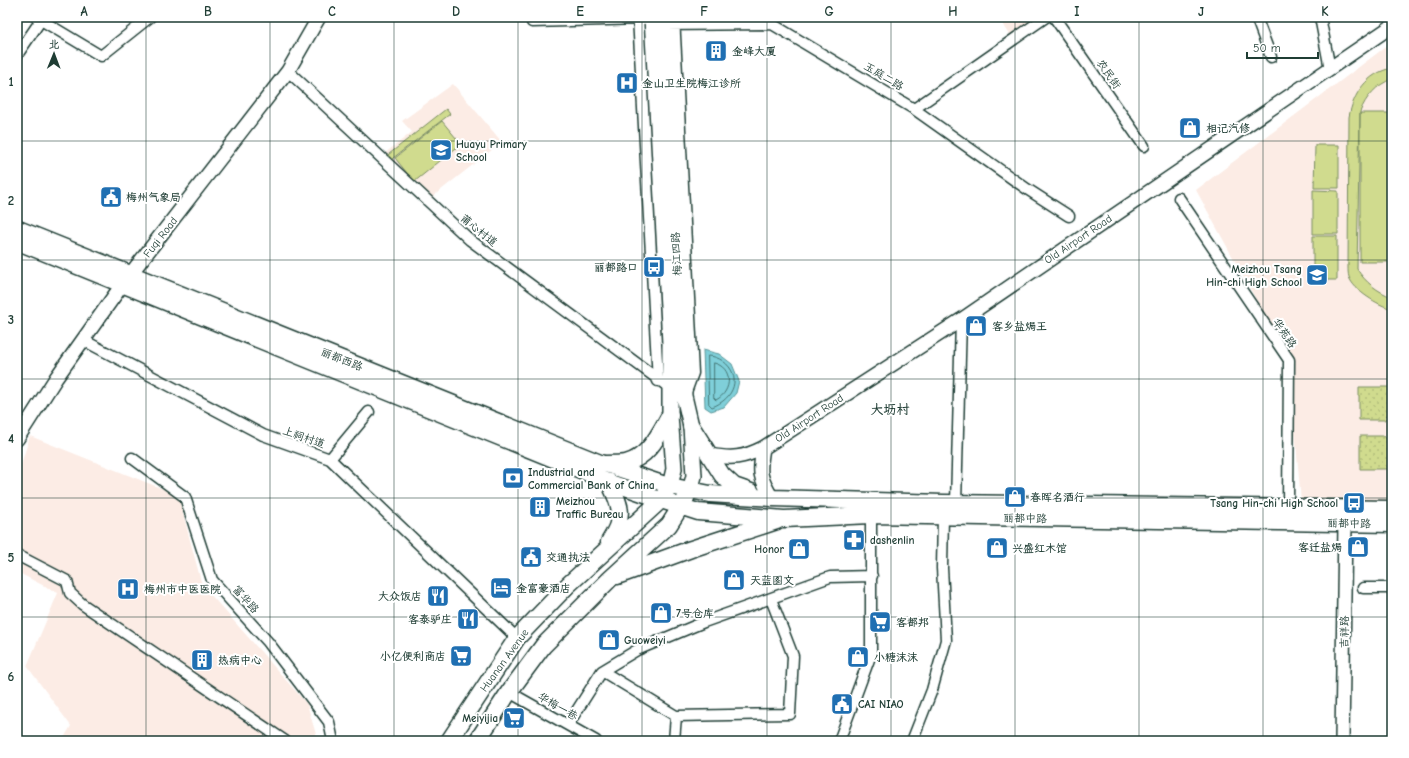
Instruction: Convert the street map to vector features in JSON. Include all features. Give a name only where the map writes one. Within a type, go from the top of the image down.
[{"type":"main road","name":"梅江四路","points":[[663,19],[670,343],[664,384],[670,415],[674,469],[670,486]]},
{"type":"main road","name":"梅江四路","points":[[663,19],[684,396],[690,426],[694,476],[690,491]]},
{"type":"main road","name":"丽都西路","points":[[17,228],[127,279],[608,482],[661,500]]},
{"type":"main road","name":"丽都西路","points":[[17,242],[127,279],[604,464],[670,486]]},
{"type":"main road","points":[[604,464],[625,463],[637,459],[650,448],[670,415]]},
{"type":"main road","points":[[690,426],[722,475],[734,486],[772,498]]},
{"type":"main road","points":[[602,553],[614,534],[618,523],[620,508],[608,482]]},
{"type":"main road","name":"丽都中路","points":[[670,486],[710,494],[772,498],[956,503],[1392,509]]},
{"type":"main road","name":"Huanan Avenue","points":[[449,741],[517,638],[568,585],[661,500],[670,486]]},
{"type":"main road","name":"Huanan Avenue","points":[[477,741],[509,692],[543,646],[610,579],[669,525],[690,491]]},
{"type":"main road","name":"丽都中路","points":[[661,500],[698,512],[784,519],[871,515],[1392,524]]},
{"type":"main road","points":[[610,579],[691,549],[784,519]]},
{"type":"street","points":[[17,54],[39,19],[100,56],[150,17]]},
{"type":"street","name":"Fuqi Road","points":[[17,439],[83,340],[127,279],[288,71],[319,17]]},
{"type":"street","points":[[638,17],[664,384]]},
{"type":"street","points":[[914,109],[1046,17]]},
{"type":"street","name":"农民街","points":[[1054,17],[1144,146]]},
{"type":"street","points":[[1256,17],[1271,57]]},
{"type":"street","points":[[1320,17],[1330,69]]},
{"type":"street","name":"玉庭二路","points":[[532,22],[551,19],[763,20],[914,109],[1027,189],[1069,216]]},
{"type":"street","name":"Old Airport Road","points":[[710,455],[726,458],[738,458],[763,448],[960,320],[1165,179],[1392,26]]},
{"type":"street","name":"莆心村道","points":[[288,71],[470,240],[664,384]]},
{"type":"street","name":"华苑路","points":[[1179,198],[1289,360],[1288,508]]},
{"type":"street","points":[[956,503],[960,320]]},
{"type":"street","name":"上祠村道","points":[[83,340],[263,435],[330,459],[517,638]]},
{"type":"street","points":[[330,459],[369,412]]},
{"type":"street","points":[[763,448],[760,464],[762,479],[772,498]]},
{"type":"street","name":"富华路","points":[[132,458],[185,497],[212,580],[268,642],[329,722],[333,741]]},
{"type":"street","points":[[839,741],[871,654],[871,515]]},
{"type":"street","points":[[912,741],[932,690],[946,640],[942,568],[943,516]]},
{"type":"street","name":"吉祥路","points":[[1342,741],[1345,523]]},
{"type":"street","points":[[17,555],[67,581],[70,593],[82,604],[285,741]]},
{"type":"street","points":[[569,722],[602,670],[636,650],[704,622],[830,577],[872,576]]},
{"type":"street","points":[[1363,588],[1392,588]]},
{"type":"street","points":[[602,670],[676,716],[790,714],[793,656],[771,599]]},
{"type":"street","name":"华梅一巷","points":[[509,692],[596,741]]},
{"type":"street","points":[[674,741],[676,716]]},
{"type":"shaded area","points":[[998,17],[1039,17],[1011,36]]},
{"type":"shaded area","name":"Meizhou Tsang Hin-chi High School","points":[[1392,42],[1392,500],[1301,502],[1289,360],[1196,190]]},
{"type":"shaded area","name":"Huayu Primary School","points":[[453,84],[502,142],[427,201],[380,157],[412,132],[402,121]]},
{"type":"shaded area","name":"梅州市中医医院","points":[[30,436],[178,495],[202,585],[307,704],[318,741],[62,741],[71,726],[27,666],[58,593],[17,572],[17,477]]},
{"type":"green space","points":[[1392,68],[1392,79],[1372,92],[1365,101],[1360,112],[1357,269],[1372,286],[1392,297],[1392,309],[1374,301],[1361,292],[1349,277],[1348,267],[1349,117],[1354,100],[1368,80],[1383,71]]},
{"type":"green space","points":[[446,109],[450,114],[388,162],[384,158]]},
{"type":"green space","points":[[1360,113],[1392,113],[1392,262],[1360,262]]},
{"type":"green space","points":[[442,121],[461,144],[414,182],[395,158]]},
{"type":"green space","points":[[1315,145],[1339,145],[1339,188],[1314,188]]},
{"type":"green space","points":[[1313,190],[1338,191],[1338,234],[1313,234]]},
{"type":"green space","points":[[1313,236],[1337,236],[1337,280],[1313,280]]},
{"type":"green space","points":[[1359,387],[1392,387],[1392,411],[1386,416],[1385,420],[1359,420]]},
{"type":"green space","points":[[1360,436],[1384,436],[1389,442],[1392,443],[1392,469],[1360,469]]},
{"type":"water","points":[[703,350],[719,354],[732,364],[739,381],[736,393],[724,407],[711,411],[705,407]]},
{"type":"place","name":"金峰大厦","points":[[716,51]]},
{"type":"place","name":"金山卫生院梅江诊所","points":[[627,83]]},
{"type":"place","name":"相记汽修","points":[[1190,128]]},
{"type":"place","name":"Huayu Primary School","points":[[441,150]]},
{"type":"place","name":"梅州气象局","points":[[111,197]]},
{"type":"place","name":"丽都路口","points":[[654,267]]},
{"type":"place","name":"Meizhou Tsang Hin-chi High School","points":[[1317,275]]},
{"type":"place","name":"客乡盐焗王","points":[[976,326]]},
{"type":"place","name":"Industrial and Commercial Bank of China","points":[[513,478]]},
{"type":"place","name":"春晖名酒行","points":[[1015,497]]},
{"type":"place","name":"Tsang Hin-chi High School","points":[[1354,503]]},
{"type":"place","name":"Meizhou Traffic Bureau","points":[[540,507]]},
{"type":"place","name":"dashenlin","points":[[854,540]]},
{"type":"place","name":"客迁盐焗","points":[[1358,547]]},
{"type":"place","name":"兴盛红木馆","points":[[997,548]]},
{"type":"place","name":"Honor","points":[[799,549]]},
{"type":"place","name":"交通执法","points":[[531,557]]},
{"type":"place","name":"天蓝图文","points":[[734,580]]},
{"type":"place","name":"金富豪酒店","points":[[501,588]]},
{"type":"place","name":"梅州市中医医院","points":[[128,589]]},
{"type":"place","name":"大众饭店","points":[[438,596]]},
{"type":"place","name":"7号仓库","points":[[661,613]]},
{"type":"place","name":"客泰驴庄","points":[[468,619]]},
{"type":"place","name":"客都邦","points":[[880,622]]},
{"type":"place","name":"Guoweiyi","points":[[609,640]]},
{"type":"place","name":"小亿便利商店","points":[[461,656]]},
{"type":"place","name":"小糖沫沫","points":[[858,657]]},
{"type":"place","name":"热病中心","points":[[202,660]]},
{"type":"place","name":"CAI NIAO","points":[[842,704]]},
{"type":"place","name":"Meiyijia","points":[[514,718]]},
{"type":"district","name":"大坜村","points":[[890,409]]}]
